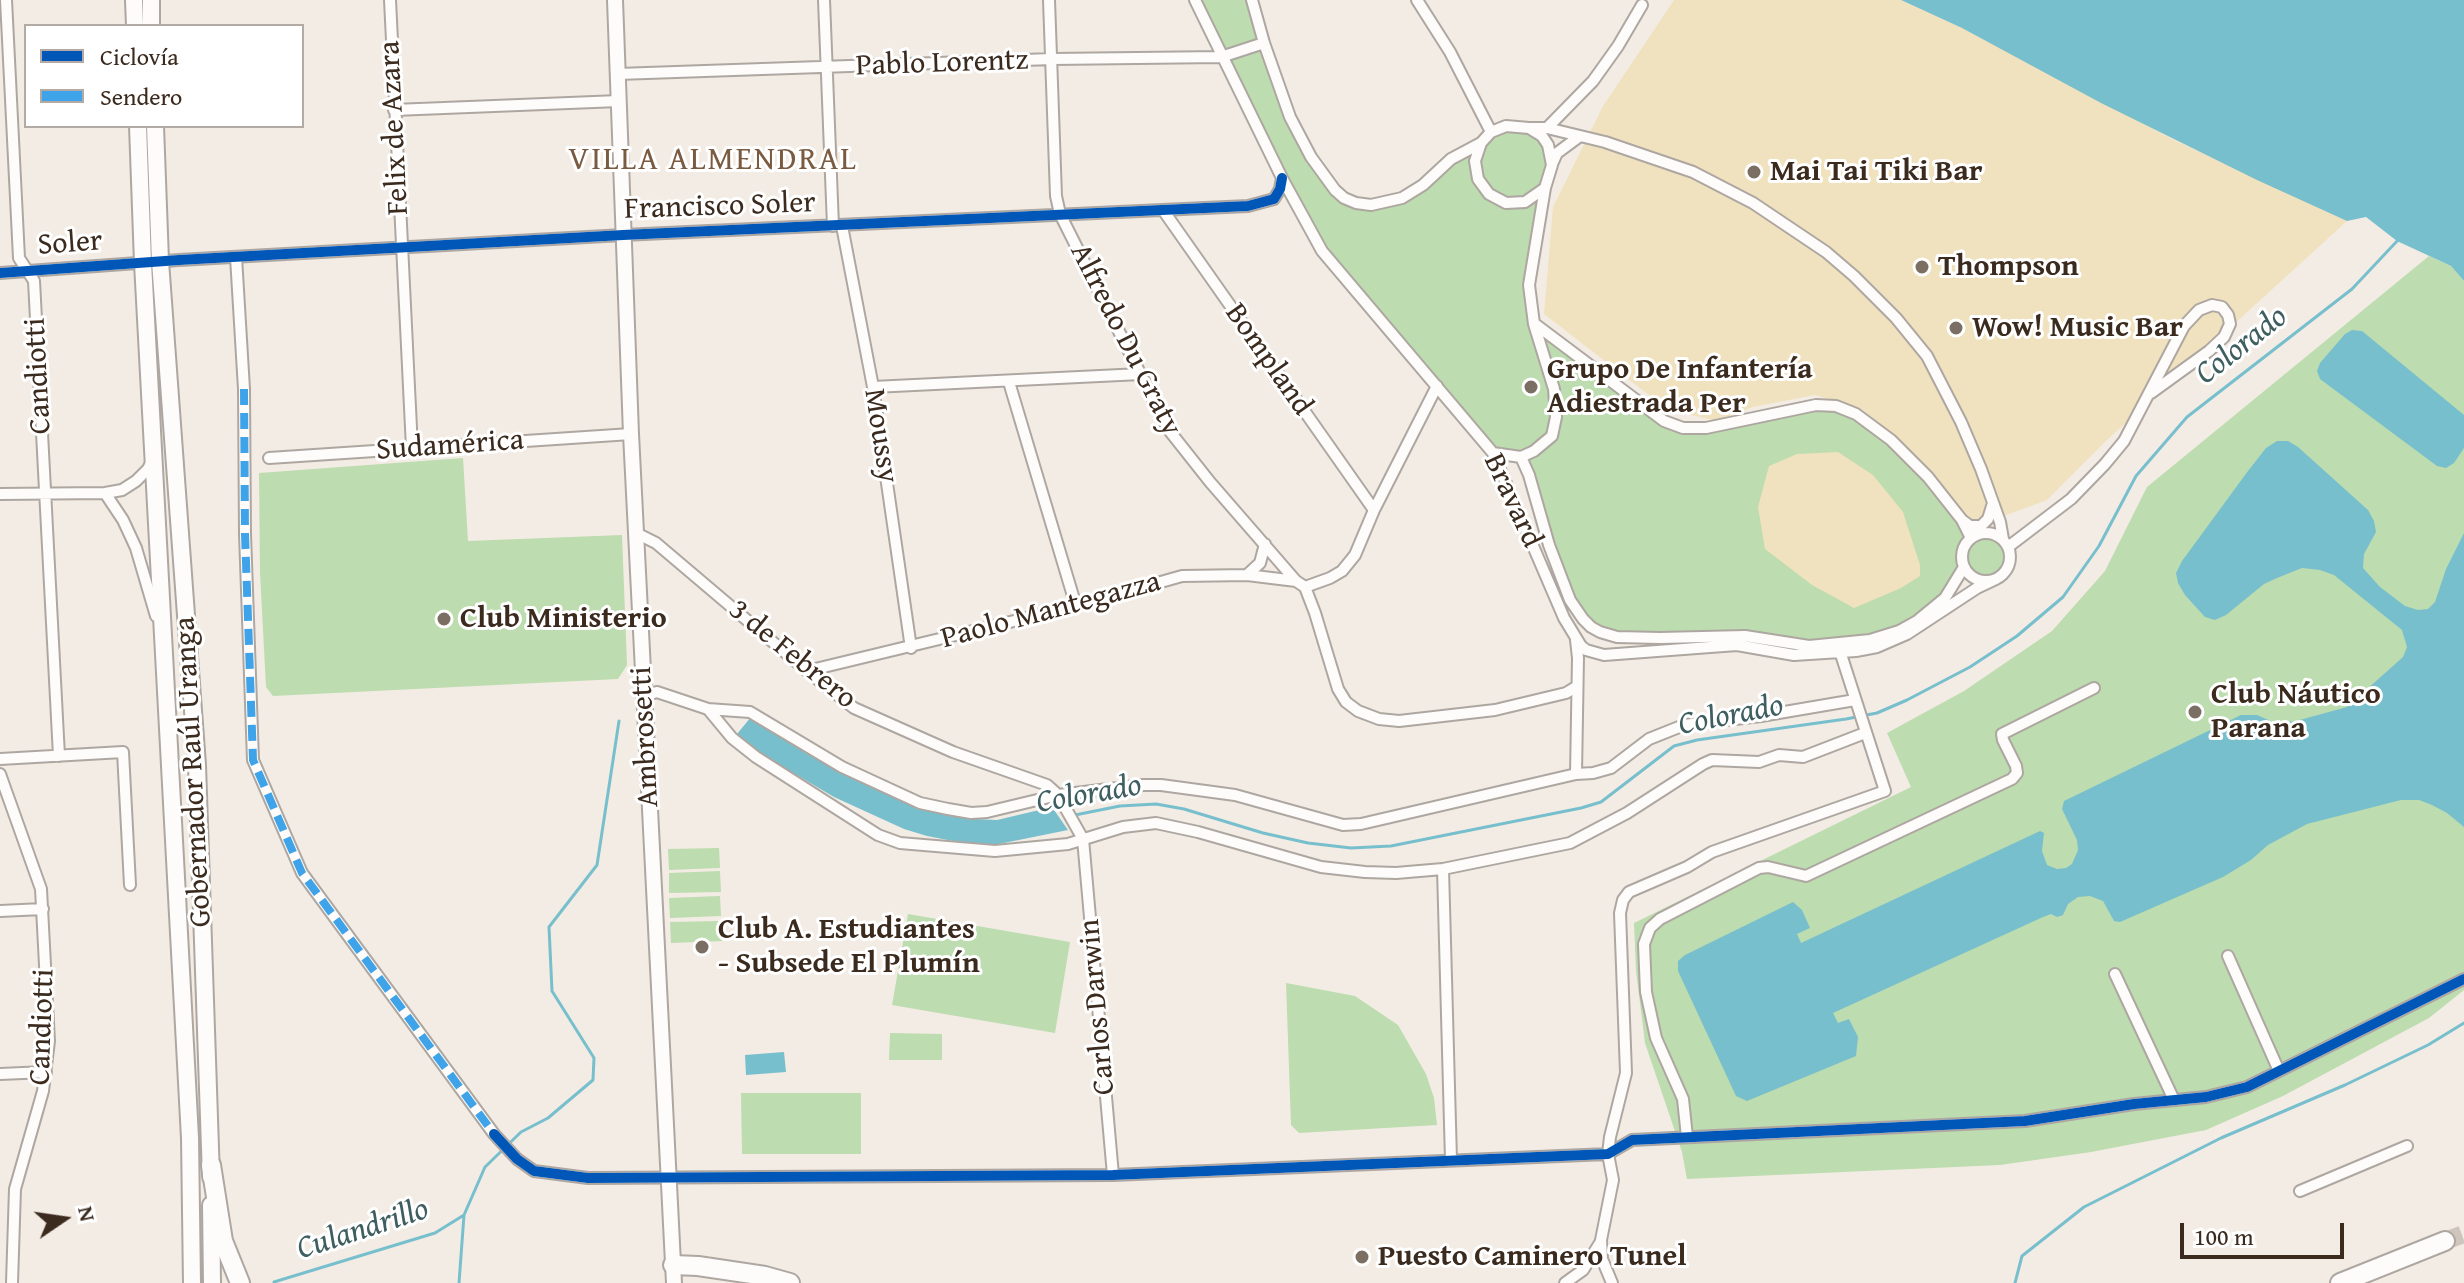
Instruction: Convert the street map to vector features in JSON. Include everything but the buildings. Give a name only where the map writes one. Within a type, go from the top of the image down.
[{"type":"highway","points":[[211,1165],[223,1241],[240,1283]]},
{"type":"highway","points":[[2340,1283],[2445,1241]]},
{"type":"highway","points":[[673,1274],[698,1266],[784,1282]]},
{"type":"main road","points":[[134,0],[135,24]]},
{"type":"main road","points":[[151,0],[151,24]]},
{"type":"main road","points":[[138,128],[152,262]]},
{"type":"main road","points":[[152,262],[155,128]]},
{"type":"main road","name":"Gobernador Raúl Uranga","points":[[152,262],[155,453],[191,1166],[192,1283]]},
{"type":"main road","name":"Gobernador Raúl Uranga","points":[[152,262],[197,765],[211,1165],[212,1283]]},
{"type":"street","name":"Candiotti","points":[[6,0],[19,258],[34,281],[59,756]]},
{"type":"street","name":"Felix de Azara","points":[[390,0],[412,448]]},
{"type":"street","name":"Ambrosetti","points":[[615,0],[631,434],[673,1274]]},
{"type":"street","name":"Moussy","points":[[824,0],[838,226],[873,387],[911,648]]},
{"type":"street","name":"Alfredo Du Graty","points":[[1049,0],[1056,196],[1060,214],[1175,439],[1301,584]]},
{"type":"street","name":"Bravard","points":[[1195,0],[1282,178],[1322,251],[1493,453],[1564,618],[1586,650],[1598,655],[1737,645],[1794,655],[1839,648],[1884,637],[1917,621],[1945,598],[1964,567]]},
{"type":"street","points":[[1252,0],[1279,89],[1299,137],[1335,190],[1344,198],[1371,205],[1402,198],[1423,185],[1451,159],[1481,143],[1491,132],[1506,126],[1547,128],[1673,164],[1753,203],[1826,252],[1896,318],[1927,356],[1961,422],[1993,501],[2006,543],[2010,559],[2006,571],[1996,579],[1977,580],[1969,575],[1962,557],[1971,538],[1985,533],[1994,534],[2006,543]]},
{"type":"street","points":[[1417,0],[1450,52],[1491,132]]},
{"type":"street","points":[[1547,128],[1593,81],[1642,5]]},
{"type":"street","name":"Pablo Lorentz","points":[[618,74],[1052,59],[1221,57],[1264,43]]},
{"type":"street","points":[[394,110],[619,101]]},
{"type":"street","points":[[1529,128],[1542,136],[1548,145],[1552,165]]},
{"type":"street","points":[[1493,453],[1521,457],[1552,436],[1556,417],[1554,389],[1534,324],[1529,285],[1545,188],[1552,165],[1557,153],[1580,136]]},
{"type":"street","points":[[1481,143],[1475,161],[1478,179],[1489,194],[1506,203],[1525,202],[1545,188]]},
{"type":"street","name":"Francisco Soler","points":[[152,262],[623,235],[1248,206],[1266,203],[1278,194],[1282,178]]},
{"type":"street","name":"Bompland","points":[[1163,210],[1374,510]]},
{"type":"street","points":[[236,257],[244,389],[245,534],[253,760],[302,873],[494,1134],[517,1159],[534,1171],[559,1176],[668,1179],[1113,1175],[1608,1154],[1632,1140],[2025,1121],[2206,1097],[2247,1087],[2464,979]]},
{"type":"street","name":"Soler","points":[[0,273],[152,262]]},
{"type":"street","points":[[2006,543],[2071,499],[2105,464],[2124,441],[2184,326],[2199,310],[2212,305],[2222,307],[2230,324],[2224,337],[2151,393]]},
{"type":"street","points":[[1534,324],[1664,421],[1683,428],[1727,424],[1816,405],[1836,406],[1856,414],[1891,440],[1928,477],[1962,520],[1971,538]]},
{"type":"street","points":[[873,387],[1141,374]]},
{"type":"street","points":[[1009,382],[1076,606]]},
{"type":"street","points":[[1437,386],[1374,510],[1355,555],[1342,571],[1330,578],[1301,584],[1315,613],[1338,689],[1346,702],[1358,711],[1379,719],[1399,721],[1495,710],[1566,693],[1576,687]]},
{"type":"street","name":"Sudamérica","points":[[269,458],[631,434]]},
{"type":"street","points":[[0,494],[105,493],[122,490],[148,469],[155,453]]},
{"type":"street","name":"Bravard","points":[[1521,457],[1570,600],[1583,619],[1600,632],[1617,637],[1745,636],[1797,645],[1877,647],[1918,628],[1977,588],[1996,579]]},
{"type":"street","points":[[105,493],[123,520],[136,548],[155,608],[166,661]]},
{"type":"street","points":[[1962,520],[1970,526],[1981,526],[1988,519],[1993,501]]},
{"type":"street","name":"3 de Febrero","points":[[636,533],[656,543],[854,708],[953,752],[1047,785],[1061,799]]},
{"type":"street","points":[[1247,575],[1260,563],[1265,544]]},
{"type":"street","name":"Paolo Mantegazza","points":[[807,671],[911,648],[1182,576],[1247,575],[1301,584]]},
{"type":"street","points":[[1576,638],[1576,774]]},
{"type":"street","points":[[1612,1283],[1602,1259],[1601,1240],[1613,1180],[1608,1154],[1626,1073],[1620,913],[1623,900],[1629,892],[1687,867],[1712,852],[1885,791],[1839,648]]},
{"type":"street","points":[[1687,1137],[1683,1099],[1656,1038],[1646,992],[1644,944],[1650,928],[1660,919],[1759,868],[1768,867],[1806,876],[2012,779],[2017,773],[2016,766],[2002,734],[2094,688]]},
{"type":"street","points":[[644,696],[657,692],[708,709],[750,712],[842,767],[920,803],[971,813],[1143,785],[1235,795],[1343,825],[1361,824],[1611,768],[1649,739],[1684,725],[1855,700]]},
{"type":"street","points":[[708,709],[732,738],[756,757],[890,841],[933,848],[995,851],[1068,844],[1082,834],[1156,823],[1321,867],[1396,873],[1443,869],[1577,841],[1712,760],[1759,762],[1779,755],[1803,757],[1865,733]]},
{"type":"street","points":[[0,759],[123,752],[130,885]]},
{"type":"street","name":"Candiotti","points":[[0,774],[41,889],[49,1041],[43,1091],[15,1189],[12,1283]]},
{"type":"street","points":[[1061,799],[1082,834]]},
{"type":"street","name":"Carlos Darwin","points":[[1082,834],[1113,1175]]},
{"type":"street","points":[[1443,869],[1451,1160]]},
{"type":"street","points":[[0,911],[43,909]]},
{"type":"street","points":[[2228,956],[2279,1071]]},
{"type":"street","points":[[2115,974],[2174,1100]]},
{"type":"street","points":[[0,1074],[46,1072]]},
{"type":"street","points":[[2300,1191],[2407,1146]]},
{"type":"street","points":[[1565,1283],[1583,1270],[1601,1240]]},
{"type":"green space","points":[[1195,0],[1252,0],[1279,89],[1324,177],[1356,203],[1402,198],[1491,132],[1529,128],[1552,155],[1529,284],[1534,324],[1683,428],[1836,406],[1891,440],[1975,535],[1994,534],[2003,539],[2010,559],[2006,571],[1996,579],[1987,581],[1977,580],[1965,568],[1945,598],[1884,637],[1783,643],[1600,632],[1570,600],[1521,457],[1493,453],[1322,251]]},
{"type":"green space","name":"Club Náutico Parana","points":[[2429,256],[2451,266],[2464,281],[2464,990],[2429,1018],[2283,1096],[2206,1130],[2091,1152],[2000,1165],[1687,1179],[1682,1152],[1645,1043],[1634,923],[1911,787],[1887,733],[1964,691],[2052,631],[2105,571],[2147,487]]},
{"type":"green space","name":"Club Ministerio","points":[[463,458],[468,541],[622,535],[627,665],[618,679],[273,696],[266,687],[259,473]]},
{"type":"green space","points":[[719,848],[720,868],[669,870],[668,849]]},
{"type":"green space","points":[[720,871],[721,892],[669,893],[669,873]]},
{"type":"green space","points":[[720,896],[721,916],[670,918],[669,898]]},
{"type":"green space","points":[[908,914],[1070,942],[1055,1033],[892,1005]]},
{"type":"green space","points":[[721,921],[722,941],[671,943],[670,922]]},
{"type":"green space","points":[[1286,983],[1355,996],[1398,1025],[1426,1074],[1434,1098],[1437,1125],[1299,1133],[1291,1125]]},
{"type":"green space","points":[[890,1033],[942,1034],[942,1060],[889,1060]]},
{"type":"green space","points":[[741,1093],[861,1093],[861,1154],[742,1154]]},
{"type":"sand","name":"Thompson","points":[[1674,0],[1901,0],[1962,28],[2172,139],[2347,221],[2107,440],[2047,500],[1982,524],[1970,525],[1920,462],[1863,410],[1815,395],[1753,407],[1716,421],[1667,409],[1544,314],[1553,207],[1603,106]]},
{"type":"sand","points":[[1838,452],[1873,475],[1903,512],[1920,565],[1920,576],[1901,588],[1854,608],[1812,585],[1765,549],[1758,507],[1769,466],[1797,454]]},
{"type":"water","points":[[1901,0],[2464,0],[2464,281],[2451,266],[2397,241],[2366,217],[2347,221],[2257,180],[2101,103],[1962,28]]},
{"type":"water","points":[[2352,330],[2362,331],[2464,415],[2464,448],[2454,463],[2446,468],[2437,466],[2320,379],[2317,371],[2320,363]]},
{"type":"water","points":[[2277,441],[2288,441],[2298,447],[2368,510],[2376,532],[2364,554],[2363,568],[2380,587],[2405,606],[2428,609],[2435,602],[2446,569],[2464,533],[2464,827],[2432,805],[2419,800],[2401,800],[2307,824],[2268,845],[2223,877],[2120,922],[2114,921],[2103,901],[2090,896],[2078,897],[2068,904],[2063,915],[2043,917],[1833,1013],[1838,1023],[1849,1019],[1858,1037],[1856,1056],[1747,1101],[1736,1096],[1678,971],[1678,961],[1685,955],[1793,902],[1802,910],[1810,928],[1797,934],[1801,943],[2040,831],[2044,833],[2042,851],[2047,865],[2066,868],[2072,864],[2078,850],[2077,840],[2062,809],[2064,801],[2241,715],[2257,715],[2275,723],[2296,721],[2347,707],[2403,657],[2407,647],[2402,630],[2334,575],[2320,570],[2302,568],[2264,584],[2226,615],[2215,620],[2205,617],[2178,583],[2176,573],[2182,561],[2266,448]]},
{"type":"water","points":[[751,717],[841,772],[918,808],[997,820],[1052,807],[1068,830],[994,845],[968,844],[904,829],[834,797],[761,754],[737,734]]},
{"type":"water","points":[[784,1052],[786,1072],[746,1075],[745,1055]]},
{"type":"waterway","name":"Colorado","points":[[1075,815],[1120,806],[1156,804],[1308,843],[1351,848],[1391,846],[1601,802],[1674,746],[1877,713],[1907,700],[1970,667],[2017,636],[2063,597],[2099,546],[2136,476],[2187,417],[2352,289],[2399,239]]},
{"type":"waterway","name":"Colorado","points":[[459,1283],[464,1215],[485,1167],[521,1132],[548,1118],[593,1080],[594,1058],[552,991],[549,927],[597,865],[619,721]]},
{"type":"waterway","points":[[2015,1283],[2022,1256],[2084,1207],[2221,1138],[2345,1085],[2428,1045],[2464,1023]]},
{"type":"waterway","name":"Culandrillo","points":[[274,1282],[435,1233],[464,1215]]},
{"type":"tunnel","points":[[2445,1241],[2464,1234]]},
{"type":"marked path","points":[[244,389],[245,534],[253,760],[302,873],[494,1134]]},
{"type":"cycle path","points":[[0,273],[623,235],[1248,206],[1274,199],[1282,178]]},
{"type":"cycle path","points":[[494,1134],[517,1159],[534,1171],[588,1178],[1113,1175],[1608,1154],[1632,1140],[2025,1121],[2134,1104],[2206,1097],[2247,1087],[2464,979]]},
{"type":"place","name":"Mai Tai Tiki Bar","points":[[1754,172]]},
{"type":"place","name":"Thompson","points":[[1922,267]]},
{"type":"place","name":"Wow! Music Bar","points":[[1956,328]]},
{"type":"place","name":"Grupo De Infantería Adiestrada Per","points":[[1531,387]]},
{"type":"place","name":"Club Ministerio","points":[[444,619]]},
{"type":"place","name":"Club Náutico Parana","points":[[2195,712]]},
{"type":"place","name":"Club A. Estudiantes - Subsede El Plumín","points":[[702,947]]},
{"type":"place","name":"Puesto Caminero Tunel","points":[[1362,1257]]},
{"type":"district","name":"VILLA ALMENDRAL","points":[[713,161]]}]
